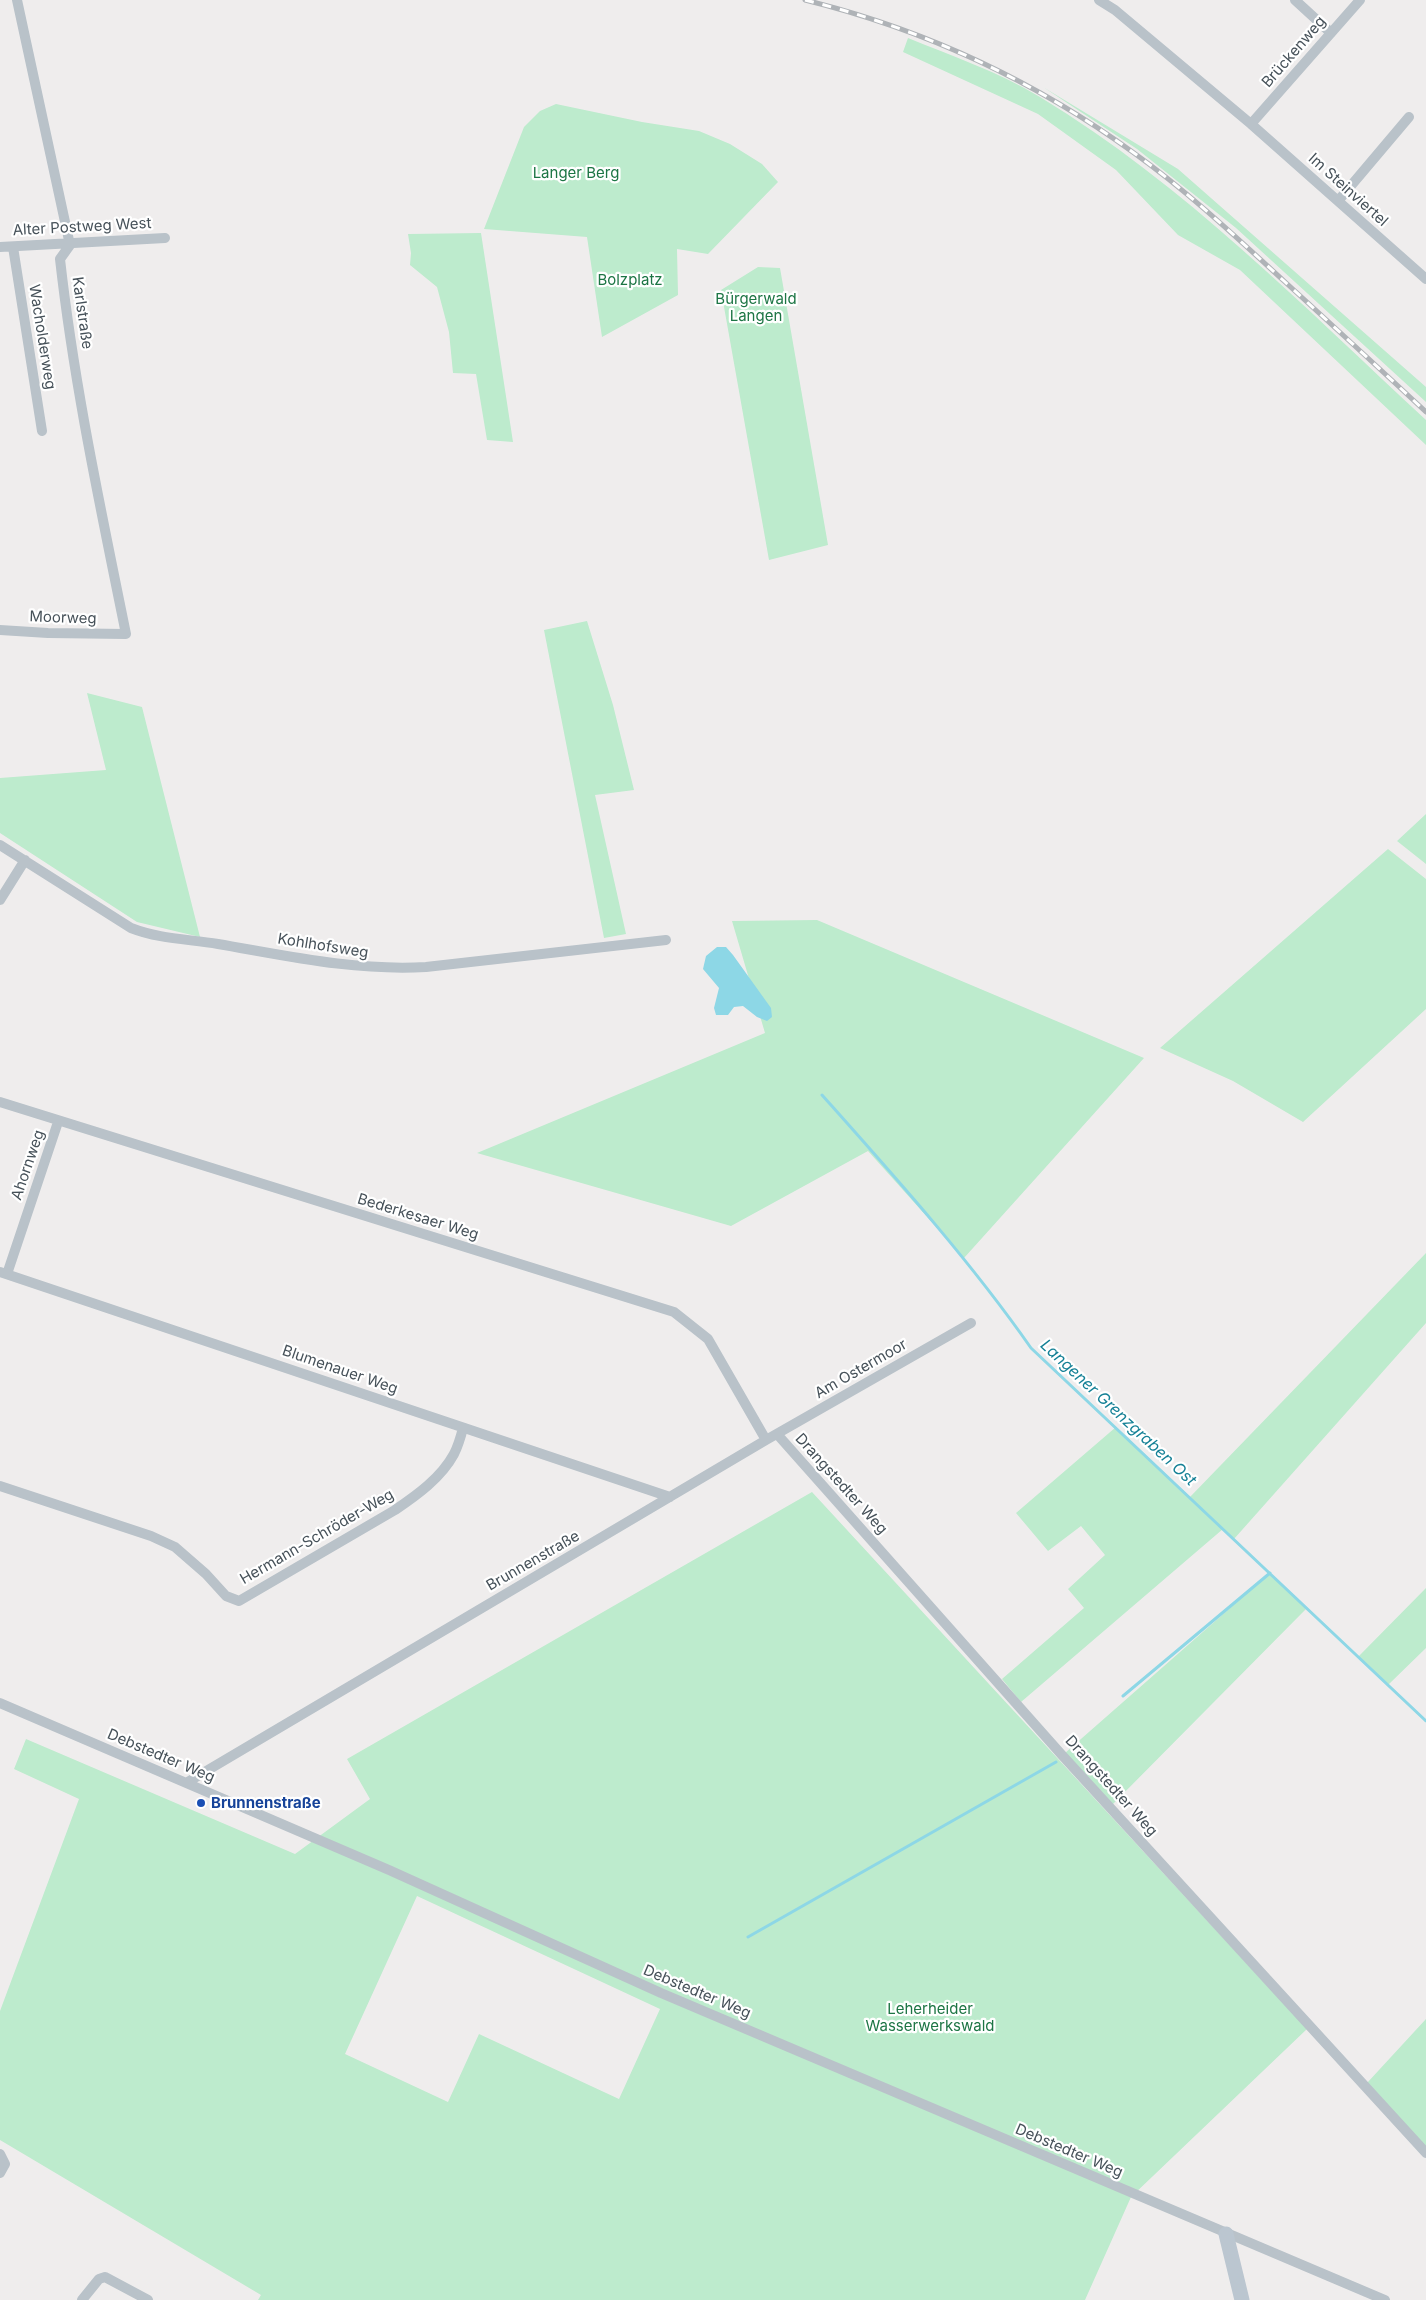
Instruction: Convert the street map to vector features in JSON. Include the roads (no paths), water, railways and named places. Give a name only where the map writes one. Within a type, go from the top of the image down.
[{"type":"street","points":[[17,0],[70,245]]},
{"type":"street","name":"Im Steinviertel","points":[[1099,0],[1115,10],[1251,124],[1426,278]]},
{"type":"street","points":[[1295,0],[1330,33]]},
{"type":"street","name":"Brückenweg","points":[[1251,124],[1360,0]]},
{"type":"street","points":[[1338,201],[1409,117]]},
{"type":"street","name":"Alter Postweg West","points":[[0,247],[70,245],[165,238]]},
{"type":"street","name":"Karlstraße","points":[[70,245],[60,259],[66,318],[81,406],[126,634]]},
{"type":"street","name":"Wacholderweg","points":[[13,246],[42,431]]},
{"type":"street","name":"Moorweg","points":[[0,630],[126,634]]},
{"type":"street","name":"Kohlhofsweg","points":[[0,845],[131,928],[149,935],[356,967],[389,969],[426,967],[666,940]]},
{"type":"street","points":[[0,900],[25,860]]},
{"type":"street","name":"Bederkesaer Weg","points":[[0,1102],[58,1122],[674,1312],[708,1339],[766,1440]]},
{"type":"street","name":"Ahornweg","points":[[3,1273],[58,1122]]},
{"type":"street","name":"Blumenauer Weg","points":[[3,1273],[670,1497]]},
{"type":"street","name":"Am Ostermoor","points":[[766,1440],[971,1323]]},
{"type":"street","name":"Hermann-Schröder-Weg","points":[[0,1486],[151,1536],[175,1547],[206,1574],[226,1596],[232,1600],[239,1601],[396,1510],[419,1493],[440,1474],[454,1454],[464,1428]]},
{"type":"street","name":"Drangstedter Weg","points":[[777,1434],[1068,1761],[1426,2153]]},
{"type":"street","name":"Brunnenstraße","points":[[186,1782],[766,1440]]},
{"type":"street","name":"Debstedter Weg","points":[[0,1703],[389,1870],[661,1993],[1385,2300]]},
{"type":"street","points":[[0,2173],[4,2167],[2,2156]]},
{"type":"street","points":[[1226,2234],[1242,2300]]},
{"type":"street","points":[[82,2300],[99,2279],[105,2277],[148,2300]]},
{"type":"water","points":[[717,947],[726,947],[771,1008],[772,1017],[767,1021],[757,1017],[743,1006],[734,1007],[728,1015],[716,1015],[714,1008],[719,988],[703,969],[706,956]]},
{"type":"waterway","name":"Langener Grenzgraben Ost","points":[[822,1095],[904,1187],[982,1282],[1031,1348],[1426,1721]]},
{"type":"waterway","points":[[1123,1696],[1270,1573]]},
{"type":"waterway","points":[[748,1937],[1056,1762]]},
{"type":"railway","points":[[805,0],[892,26],[977,60],[1018,81],[1096,127],[1154,168],[1210,214],[1426,412]]},
{"type":"place","name":"Brunnenstraße","points":[[201,1803]]},
{"type":"park label","name":"Langer Berg","points":[[576,173]]},
{"type":"park label","name":"Bolzplatz","points":[[630,280]]},
{"type":"park label","name":"Bürgerwald Langen","points":[[756,308]]},
{"type":"park label","name":"Leherheider Wasserwerkswald","points":[[930,2018]]}]
